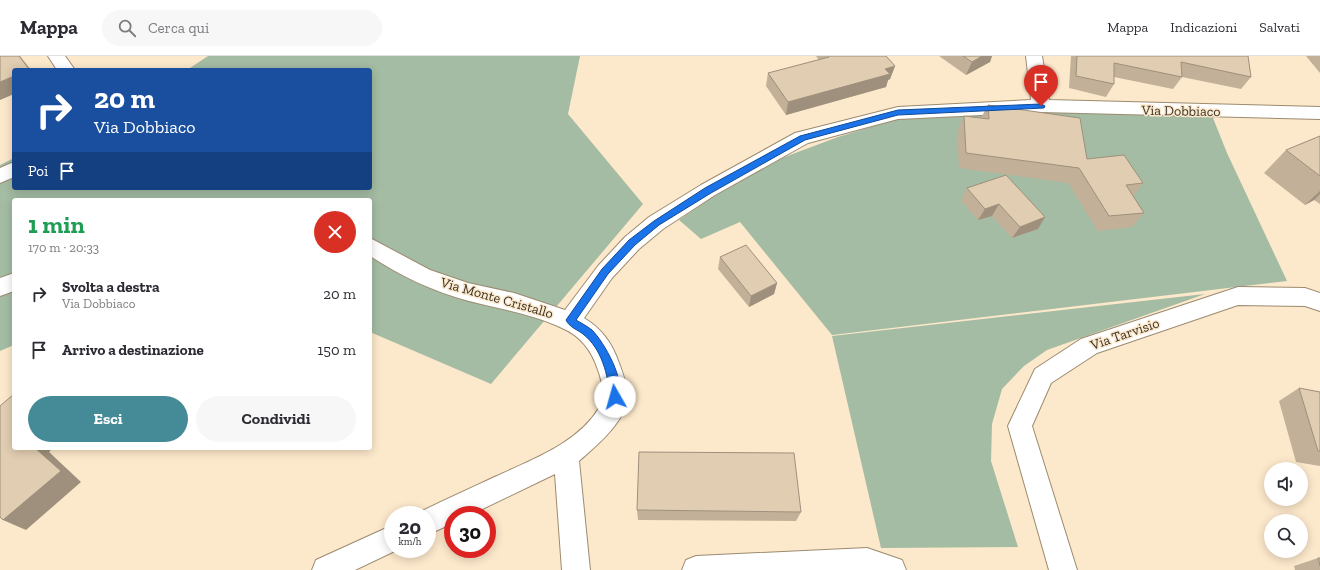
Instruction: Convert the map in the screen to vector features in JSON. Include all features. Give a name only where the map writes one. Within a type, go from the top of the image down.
[{"type":"street","points":[[56,56],[65,68]]},
{"type":"street","points":[[1034,56],[1041,106]]},
{"type":"street","name":"Via Dobbiaco","points":[[570,320],[605,272],[632,243],[656,223],[708,190],[802,138],[898,113],[1041,106],[1320,113]]},
{"type":"street","points":[[0,176],[12,170]]},
{"type":"street","name":"Via Monte Cristallo","points":[[372,247],[422,276],[468,292],[514,302],[570,320],[588,332],[603,350],[613,379],[615,397],[608,414],[591,435],[566,456],[436,518]]},
{"type":"street","points":[[0,287],[12,283]]},
{"type":"street","name":"Via Tarvisio","points":[[1063,570],[1020,426],[1043,376],[1089,346],[1238,296],[1305,297],[1320,302]]},
{"type":"street","points":[[566,456],[576,570]]},
{"type":"street","points":[[326,570],[384,542]]},
{"type":"street","points":[[696,570],[867,561],[892,570]]},
{"type":"green space","points":[[208,56],[580,56],[568,114],[643,204],[491,384],[372,333],[372,198],[12,198],[12,346],[0,351],[0,165],[12,159],[12,190],[372,190],[372,68],[190,68]]},
{"type":"green space","points":[[1042,108],[1211,113],[1227,153],[1287,281],[832,335],[740,222],[701,239],[679,220],[720,192],[774,161],[838,137],[900,118]]},
{"type":"green space","points":[[1205,294],[1047,350],[1024,366],[1002,389],[992,424],[991,461],[1018,547],[881,548],[832,336]]},
{"type":"building","points":[[0,56],[19,56],[28,68],[12,68],[12,77],[0,82]]},
{"type":"building","points":[[829,56],[886,56],[895,66],[885,69],[890,74],[788,102],[768,73]]},
{"type":"building","points":[[963,56],[982,56],[972,62]]},
{"type":"building","points":[[1077,56],[1248,56],[1251,77],[1181,62],[1182,77],[1114,63],[1114,84],[1076,76]]},
{"type":"building","points":[[988,105],[1080,118],[1087,159],[1124,155],[1143,183],[1126,185],[1144,213],[1109,216],[1079,168],[966,153],[964,116],[989,119]]},
{"type":"building","points":[[1320,136],[1320,176],[1286,150]]},
{"type":"building","points":[[1006,175],[1045,217],[1020,227],[999,204],[985,209],[967,188]]},
{"type":"building","points":[[746,245],[777,283],[751,296],[720,257]]},
{"type":"building","points":[[1299,388],[1320,392],[1320,451],[1318,451]]},
{"type":"building","points":[[12,396],[12,450],[37,450],[61,471],[3,520],[0,517],[0,406]]},
{"type":"building","points":[[639,452],[794,453],[801,512],[637,510]]},
{"type":"route","points":[[615,397],[613,379],[603,350],[588,332],[570,320],[605,272],[632,243],[656,223],[708,190],[802,138],[898,113],[1041,106]]}]
